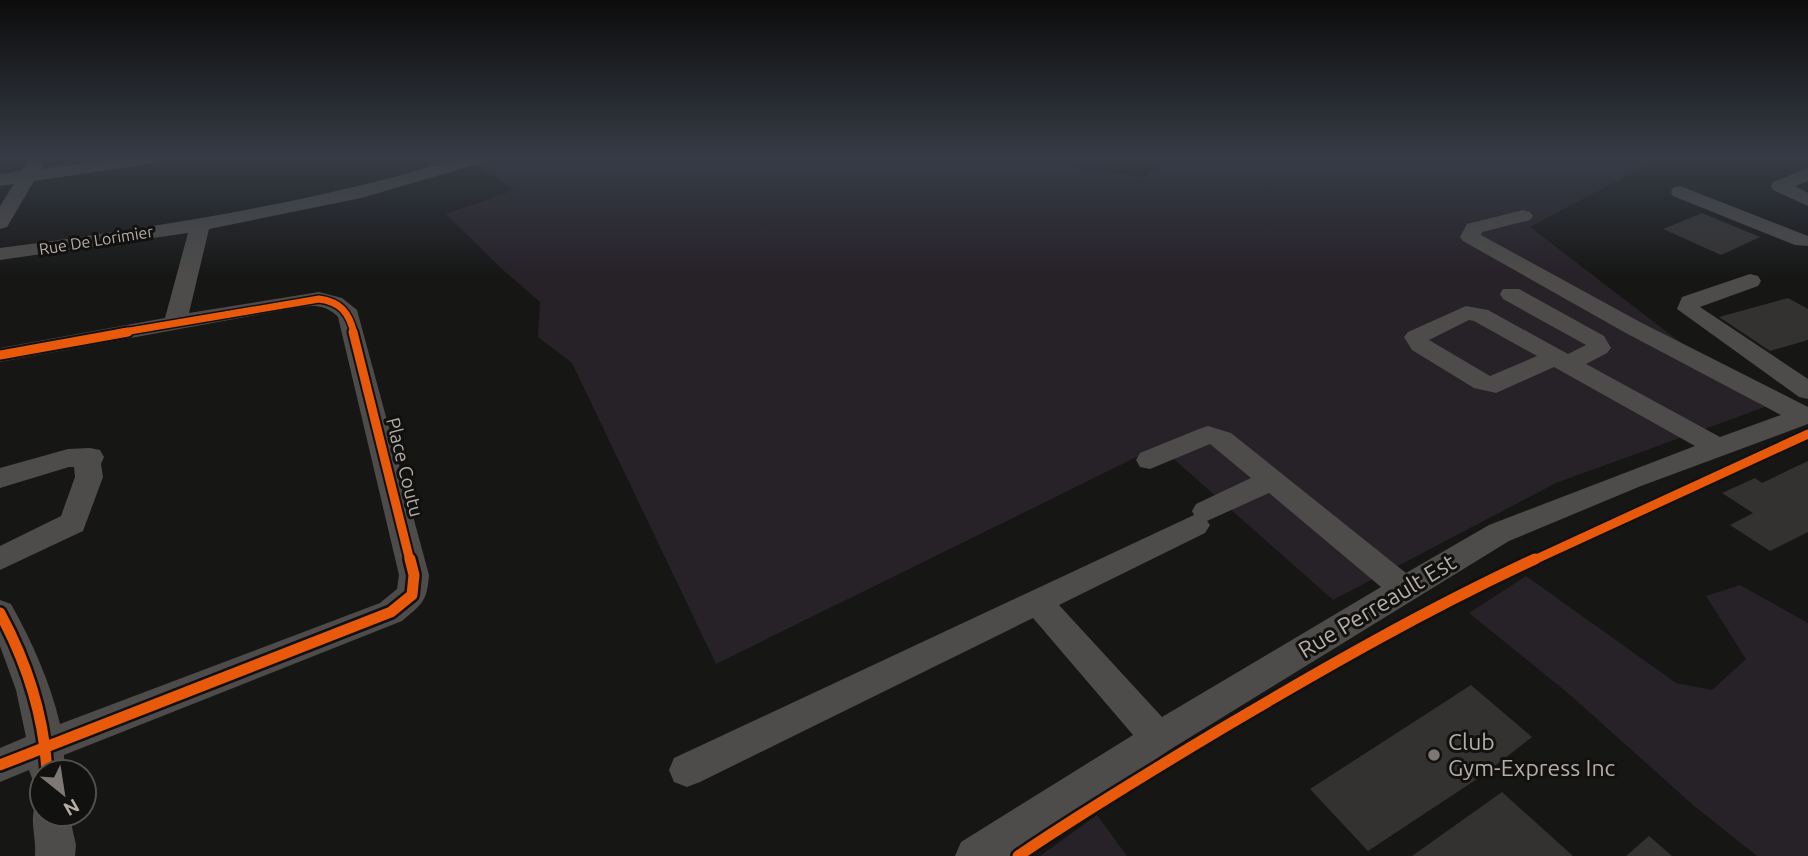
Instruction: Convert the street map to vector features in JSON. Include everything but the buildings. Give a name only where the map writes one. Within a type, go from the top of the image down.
[{"type":"street","points":[[0,223],[15,198]]},
{"type":"street","name":"Rue De Lorimier","points":[[0,254],[200,224],[343,198]]},
{"type":"street","points":[[1694,198],[1806,246]]},
{"type":"street","points":[[1523,216],[1474,228],[1471,237],[1632,327],[1806,407]]},
{"type":"street","points":[[176,320],[200,224]]},
{"type":"street","points":[[1750,281],[1690,302],[1688,309],[1806,407]]},
{"type":"street","points":[[1511,294],[1596,341],[1599,348],[1561,360],[1496,385],[1482,383],[1420,345],[1416,337],[1466,313],[1480,315],[1561,360],[1717,447]]},
{"type":"street","name":"Place Coutu","points":[[0,355],[176,320],[326,298],[339,303],[349,315],[414,575],[412,595],[391,612],[47,758]]},
{"type":"street","name":"Rue Perreault Est","points":[[975,856],[1158,738],[1499,533],[1717,447],[1806,407]]},
{"type":"street","points":[[1150,460],[1208,435],[1222,439],[1404,589]]},
{"type":"street","points":[[0,478],[68,458],[90,457],[87,464],[89,477],[74,523],[0,559]]},
{"type":"street","points":[[687,770],[1037,601],[1271,480]]},
{"type":"street","points":[[1037,601],[1158,738]]},
{"type":"street","points":[[0,613],[31,677],[47,758]]},
{"type":"street","name":"Place Coutu","points":[[0,765],[28,761]]},
{"type":"street","points":[[53,828],[55,856]]},
{"type":"shaded area","points":[[491,198],[1585,198],[1530,227],[1765,407],[1556,483],[1333,600],[1159,446],[716,664],[572,363],[538,337],[540,302],[446,214]]},
{"type":"shaded area","points":[[1526,576],[1676,683],[1712,690],[1746,659],[1706,596],[1740,585],[1808,623],[1808,856],[1757,856],[1693,805],[1569,694],[1469,613]]},
{"type":"shaded area","points":[[1097,815],[1127,856],[1040,856]]},
{"type":"cycle path","points":[[0,355],[311,299],[327,300],[342,307],[349,315],[414,575],[412,595],[391,612],[0,765]]},
{"type":"cycle path","points":[[1018,856],[1079,814],[1278,695],[1455,596],[1808,434]]},
{"type":"cycle path","points":[[0,613],[19,650],[34,690],[46,758]]},
{"type":"place","name":"Club Gym-Express Inc","points":[[1434,755]]}]
